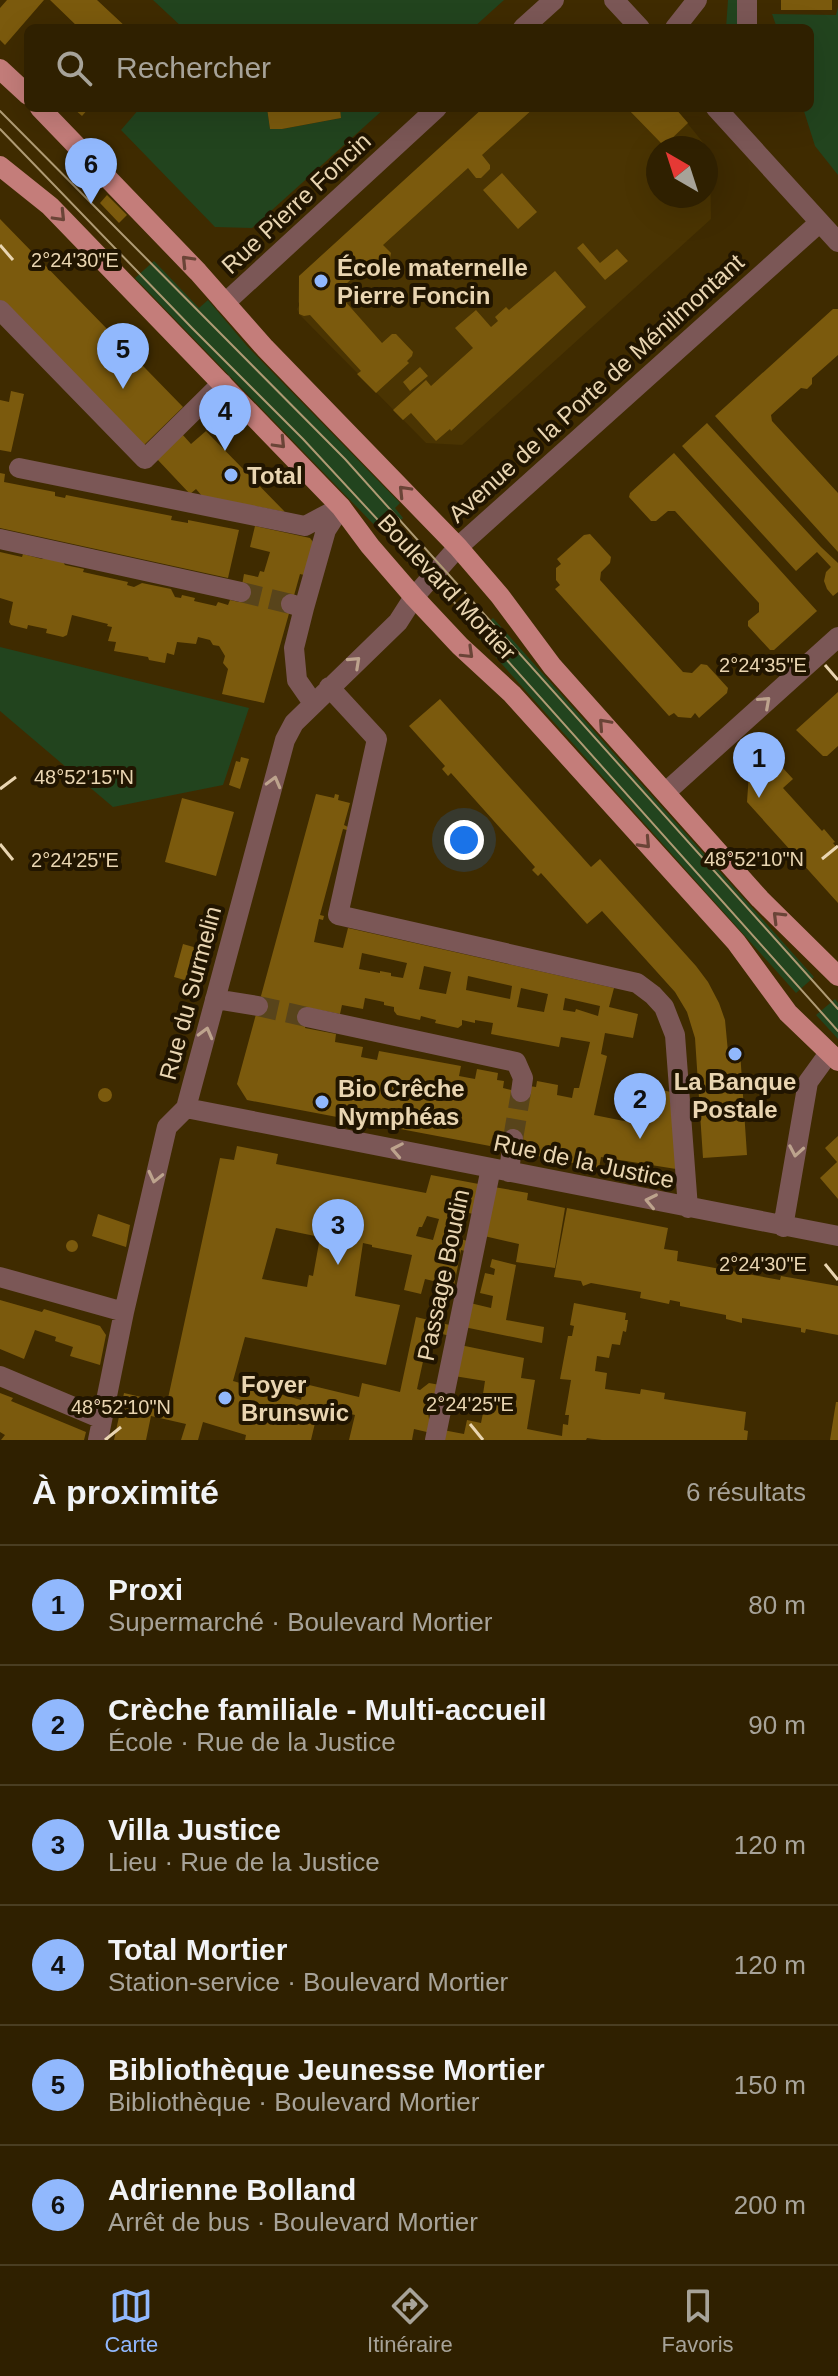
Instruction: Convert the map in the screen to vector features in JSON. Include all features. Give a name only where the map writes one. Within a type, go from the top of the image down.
[{"type":"main road","points":[[0,69],[24,91]]},
{"type":"main road","name":"Boulevard Mortier","points":[[44,112],[198,272],[265,348],[458,547],[500,596],[552,666],[760,899],[838,976]]},
{"type":"main road","name":"Boulevard Mortier","points":[[0,166],[50,206],[341,507],[414,597],[460,646],[512,694],[736,942],[788,1013],[834,1057]]},
{"type":"street","points":[[527,24],[554,0]]},
{"type":"street","points":[[614,0],[636,24]]},
{"type":"street","points":[[678,24],[697,0]]},
{"type":"street","points":[[747,0],[747,24]]},
{"type":"street","name":"Rue Pierre Foncin","points":[[225,303],[433,112]]},
{"type":"street","points":[[720,112],[838,242]]},
{"type":"street","name":"Avenue de la Porte de Ménilmontant","points":[[285,740],[294,723],[313,703],[398,622],[414,597],[458,547],[819,223]]},
{"type":"street","points":[[0,310],[145,459],[222,383]]},
{"type":"street","points":[[19,468],[305,526],[341,507]]},
{"type":"street","points":[[313,703],[297,680],[294,648],[298,606],[326,530],[341,507]]},
{"type":"street","points":[[0,539],[241,592]]},
{"type":"street","points":[[666,792],[838,637]]},
{"type":"street","points":[[329,687],[377,739],[338,915],[637,983],[653,995],[664,1007],[675,1035],[688,1208]]},
{"type":"street","name":"Rue du Surmelin","points":[[98,1440],[167,1127],[186,1108],[285,740]]},
{"type":"street","points":[[215,999],[258,1006]]},
{"type":"street","points":[[307,1017],[516,1062],[523,1078],[521,1092]]},
{"type":"street","points":[[783,1227],[808,1082],[834,1057]]},
{"type":"street","name":"Rue de la Justice","points":[[186,1108],[838,1236]]},
{"type":"street","name":"Passage Boudin","points":[[435,1440],[500,1170],[513,1139]]},
{"type":"street","points":[[0,1277],[124,1312]]},
{"type":"street","points":[[0,1376],[102,1419]]},
{"type":"shaded area","points":[[480,112],[678,112],[698,136],[646,136],[646,208],[711,208],[711,219],[462,445],[426,443],[300,315],[297,309],[300,304],[299,276]]},
{"type":"green space","points":[[153,0],[504,0],[477,24],[179,24]]},
{"type":"green space","points":[[728,0],[741,0],[741,24],[726,24]]},
{"type":"green space","points":[[838,7],[838,175],[815,146],[804,112],[814,112],[814,24],[776,24],[772,14],[836,15]]},
{"type":"green space","points":[[137,112],[268,112],[270,129],[282,129],[341,118],[340,112],[381,112],[252,228],[215,227],[121,130]]},
{"type":"green space","points":[[154,261],[199,308],[208,300],[247,346],[400,503],[395,508],[403,518],[384,535],[135,278]]},
{"type":"green space","points":[[493,618],[814,977],[796,993],[475,634]]},
{"type":"green space","points":[[0,647],[249,708],[223,785],[113,807],[0,711]]},
{"type":"green space","points":[[835,999],[838,1003],[838,1039],[816,1015]]},
{"type":"building","points":[[7,0],[44,0],[5,45],[0,40],[0,8]]},
{"type":"building","points":[[50,0],[97,0],[123,24],[75,24]]},
{"type":"building","points":[[781,0],[832,0],[832,10],[781,10]]},
{"type":"building","points":[[268,112],[340,112],[341,118],[270,129]]},
{"type":"building","points":[[479,112],[530,112],[482,155],[490,169],[481,178],[476,178],[468,168],[383,245],[391,253],[390,258],[379,265],[374,259],[337,292],[382,343],[396,334],[413,352],[407,361],[409,363],[376,393],[357,374],[361,371],[310,315],[299,314],[299,276]]},
{"type":"building","points":[[631,112],[678,112],[688,123],[674,136],[654,136]]},
{"type":"building","points":[[80,168],[99,187],[92,195],[73,175]]},
{"type":"building","points":[[502,173],[537,212],[518,229],[483,190]]},
{"type":"building","points":[[107,195],[127,215],[119,223],[100,203]]},
{"type":"building","points":[[0,219],[183,407],[142,447],[0,300]]},
{"type":"building","points":[[583,243],[600,263],[617,249],[628,261],[605,280],[577,248]]},
{"type":"building","points":[[555,271],[586,307],[451,431],[436,441],[411,413],[403,420],[393,410],[426,380],[431,386],[473,348],[455,328],[476,310],[491,327],[498,321],[495,317],[506,307],[509,310]]},
{"type":"building","points":[[833,309],[838,309],[838,355],[812,378],[812,384],[807,389],[801,388],[771,415],[772,421],[838,493],[838,552],[715,416]]},
{"type":"building","points":[[420,367],[428,376],[410,391],[403,382]]},
{"type":"building","points":[[11,391],[24,394],[11,452],[0,450],[0,400],[9,402]]},
{"type":"building","points":[[707,423],[838,563],[838,592],[833,596],[824,581],[831,567],[817,552],[796,571],[682,446]]},
{"type":"building","points":[[206,431],[285,512],[202,496],[196,489],[190,494],[157,459],[182,434],[191,444]]},
{"type":"building","points":[[674,453],[817,611],[774,650],[770,650],[748,626],[748,621],[759,612],[759,603],[675,511],[668,511],[656,521],[651,521],[629,497]]},
{"type":"building","points":[[0,473],[5,474],[4,482],[55,492],[55,496],[65,498],[66,495],[172,516],[171,520],[188,523],[188,520],[239,530],[228,578],[0,528]]},
{"type":"building","points":[[255,526],[310,538],[313,542],[304,575],[300,574],[264,703],[222,694],[228,669],[223,663],[225,656],[219,646],[213,645],[210,640],[198,637],[196,644],[177,642],[174,655],[167,653],[165,663],[149,660],[148,657],[114,651],[116,642],[108,641],[112,627],[108,624],[72,615],[67,635],[63,637],[46,633],[47,629],[11,625],[13,602],[0,598],[0,552],[22,557],[23,554],[42,559],[48,556],[61,559],[65,565],[84,569],[83,572],[128,582],[127,585],[134,587],[142,583],[171,589],[175,597],[181,598],[182,595],[216,606],[218,602],[228,605],[230,600],[239,602],[244,574],[258,577],[260,571],[264,572],[270,552],[250,547]]},
{"type":"building","points":[[590,534],[611,557],[610,563],[601,572],[600,580],[683,672],[692,673],[701,664],[707,665],[728,688],[727,693],[699,718],[695,713],[691,718],[678,717],[674,713],[669,716],[555,589],[560,585],[556,580],[556,568],[561,564],[557,559],[584,535]]},
{"type":"building","points":[[838,692],[838,746],[823,756],[796,730]]},
{"type":"building","points":[[440,699],[591,867],[600,859],[708,982],[725,1020],[728,1052],[740,1051],[747,1155],[703,1158],[695,1038],[687,1012],[675,992],[602,911],[587,924],[541,873],[538,876],[532,870],[535,867],[451,773],[448,776],[442,769],[445,766],[409,726]]},
{"type":"building","points":[[770,754],[793,779],[783,788],[835,842],[838,849],[838,903],[747,802],[749,773]]},
{"type":"building","points":[[241,757],[249,759],[240,789],[229,785],[236,761],[240,762]]},
{"type":"building","points":[[316,794],[334,798],[335,794],[339,795],[338,800],[350,803],[344,825],[348,827],[347,830],[343,829],[320,915],[324,916],[323,920],[319,919],[314,942],[343,948],[348,928],[614,988],[609,1007],[638,1014],[633,1038],[605,1033],[601,1054],[607,1056],[594,1115],[629,1122],[637,1085],[671,1092],[676,1169],[601,1157],[599,1168],[517,1152],[519,1140],[493,1135],[490,1146],[247,1100],[237,1084]],"holes":[[[362,953],[407,963],[403,978],[391,976],[391,973],[359,969]],[[424,966],[451,972],[446,994],[419,989]],[[468,976],[512,986],[510,999],[466,990]],[[521,988],[548,994],[544,1012],[517,1007]],[[365,998],[394,1007],[397,1015],[420,1020],[421,1016],[458,1028],[462,1020],[475,1023],[475,1020],[493,1023],[491,1034],[559,1047],[561,1037],[590,1042],[579,1088],[574,1088],[572,1098],[557,1095],[558,1085],[537,1081],[536,1087],[529,1086],[528,1094],[503,1088],[504,1081],[497,1080],[498,1073],[477,1069],[475,1079],[459,1076],[461,1066],[379,1051],[377,1060],[361,1057],[363,1047],[335,1042],[336,1034],[305,1028],[309,1008],[340,1014],[342,1005],[363,1009]],[[565,998],[600,1006],[598,1016],[576,1009],[575,1012],[563,1010]]]},
{"type":"building","points":[[182,798],[234,812],[216,876],[165,862]]},
{"type":"building","points":[[183,944],[197,948],[188,981],[174,977]]},
{"type":"building","points":[[105,1088],[112,1095],[105,1102],[98,1095]]},
{"type":"building","points":[[838,1136],[838,1199],[820,1178],[837,1162],[825,1148]]},
{"type":"building","points":[[237,1146],[278,1154],[276,1164],[426,1193],[431,1175],[484,1185],[477,1215],[457,1210],[448,1248],[454,1249],[457,1238],[471,1242],[469,1252],[461,1250],[454,1286],[425,1279],[421,1294],[404,1290],[412,1255],[363,1243],[355,1296],[400,1305],[386,1365],[245,1337],[233,1381],[301,1400],[305,1384],[359,1397],[362,1383],[400,1392],[416,1317],[454,1326],[451,1336],[429,1334],[417,1389],[429,1383],[440,1385],[428,1412],[431,1433],[414,1429],[412,1440],[349,1440],[355,1415],[319,1406],[311,1440],[245,1440],[246,1435],[203,1422],[198,1440],[181,1440],[186,1424],[151,1416],[146,1440],[114,1440],[124,1393],[167,1403],[220,1158],[234,1160]],"holes":[[[427,1216],[439,1219],[433,1240],[416,1236]],[[276,1228],[315,1236],[325,1235],[324,1244],[319,1243],[313,1276],[309,1275],[307,1287],[262,1279]]]},
{"type":"building","points":[[494,1187],[528,1193],[527,1200],[565,1208],[555,1268],[516,1262],[519,1244],[484,1236]]},
{"type":"building","points":[[567,1208],[668,1228],[664,1249],[678,1251],[677,1261],[780,1280],[781,1276],[838,1286],[838,1335],[806,1329],[805,1333],[801,1332],[801,1328],[742,1318],[742,1323],[726,1319],[726,1315],[680,1306],[680,1302],[670,1300],[669,1304],[640,1298],[641,1292],[591,1283],[583,1286],[581,1281],[554,1277]]},
{"type":"building","points":[[98,1214],[130,1225],[126,1247],[92,1236]]},
{"type":"building","points":[[67,1241],[77,1241],[77,1251],[67,1251]]},
{"type":"building","points":[[492,1259],[516,1265],[506,1320],[544,1327],[542,1343],[464,1327],[470,1303],[491,1308],[493,1296],[480,1293],[485,1273],[494,1275],[495,1269],[490,1267]]},
{"type":"building","points":[[0,1300],[100,1326],[106,1335],[100,1365],[70,1356],[73,1347],[35,1330],[24,1359],[0,1349]]},
{"type":"building","points":[[574,1303],[626,1313],[626,1332],[623,1331],[620,1345],[612,1344],[609,1358],[597,1356],[595,1371],[607,1373],[605,1389],[640,1394],[641,1389],[665,1393],[664,1399],[746,1412],[744,1430],[748,1431],[747,1440],[441,1440],[443,1430],[464,1434],[467,1420],[481,1423],[484,1408],[481,1407],[485,1381],[454,1376],[460,1345],[524,1358],[521,1378],[535,1380],[527,1429],[562,1436],[563,1424],[568,1425],[569,1415],[565,1415],[571,1380],[560,1379],[568,1336],[572,1336],[574,1326],[570,1325]]},
{"type":"building","points":[[0,1393],[13,1398],[11,1401],[86,1432],[84,1440],[1,1440],[5,1435],[0,1432]]},
{"type":"building","points":[[836,1402],[838,1440],[830,1440]]},
{"type":"tunnel","points":[[241,592],[291,604]]},
{"type":"tunnel","points":[[258,1006],[307,1017]]},
{"type":"tunnel","points":[[513,1139],[521,1092]]},
{"type":"tram line","points":[[0,111],[345,459],[838,1009]]},
{"type":"tram line","points":[[0,129],[303,439],[489,640],[838,1031]]},
{"type":"place","name":"Adrienne Bolland","points":[[91,204]]},
{"type":"place","name":"École maternelle Pierre Foncin","points":[[321,281]]},
{"type":"place","name":"Bibliothèque Jeunesse Mortier","points":[[123,389]]},
{"type":"place","name":"Total Mortier","points":[[225,451]]},
{"type":"place","name":"Total","points":[[231,475]]},
{"type":"place","name":"Proxi","points":[[759,798]]},
{"type":"place","name":"La Banque Postale","points":[[735,1054]]},
{"type":"place","name":"Bio Crêche Nymphéas","points":[[322,1102]]},
{"type":"place","name":"Crèche familiale - Multi-accueil","points":[[640,1139]]},
{"type":"place","name":"Villa Justice","points":[[338,1265]]},
{"type":"place","name":"Foyer Brunswic","points":[[225,1398]]}]
